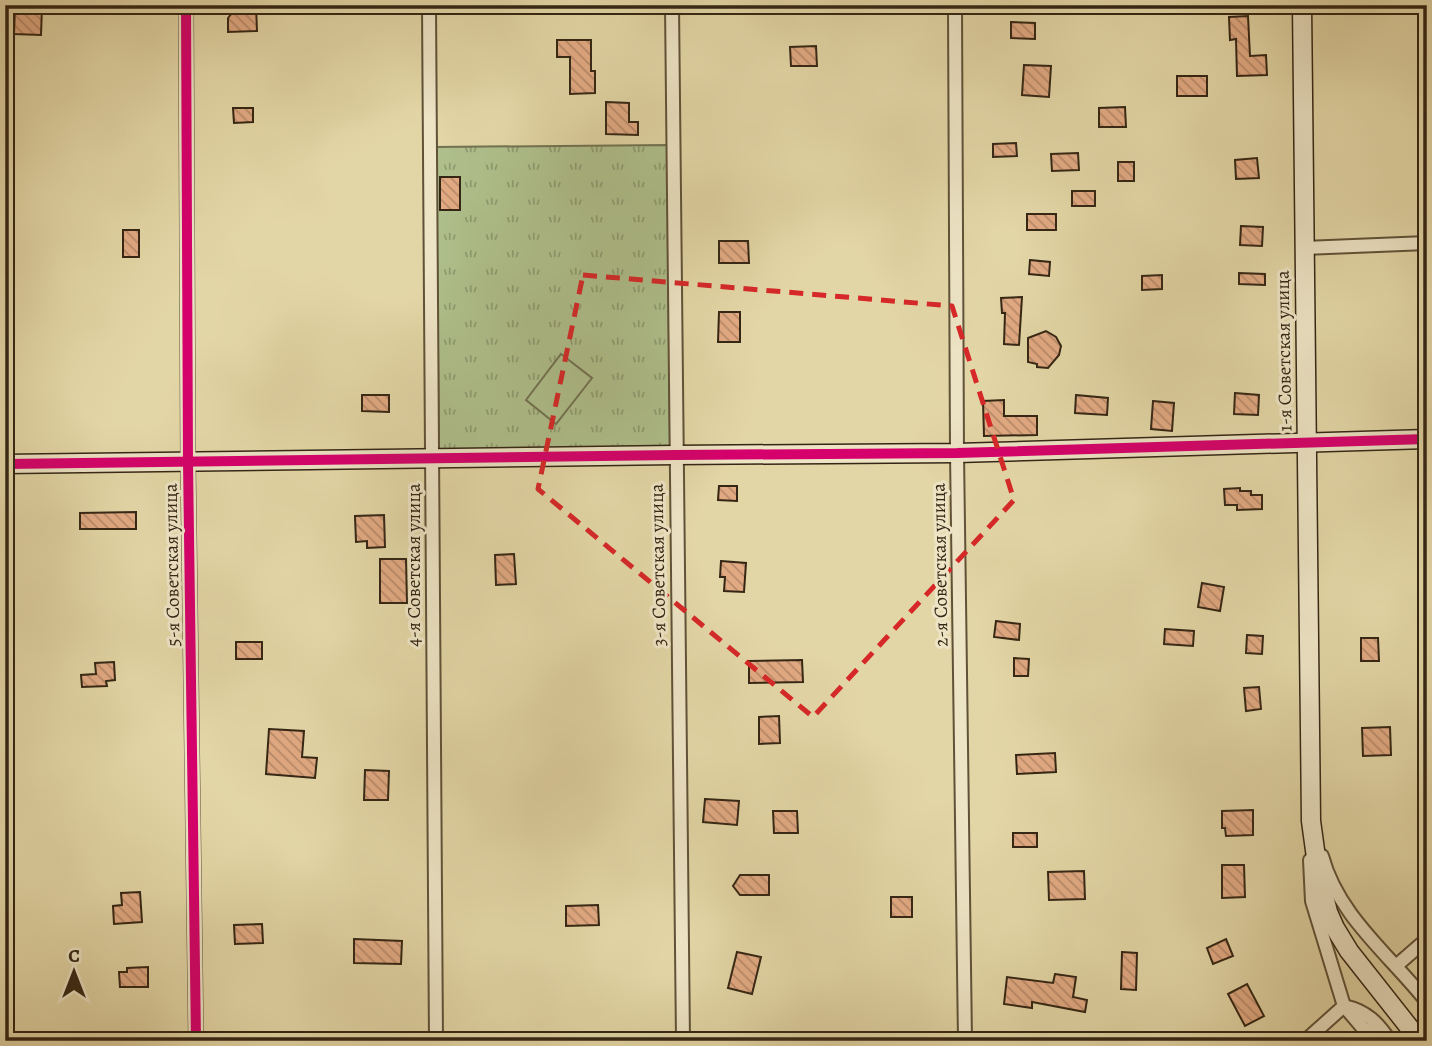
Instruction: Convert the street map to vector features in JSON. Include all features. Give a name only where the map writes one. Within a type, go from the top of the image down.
[{"type":"street","name":"5-я Советская улица","points":[[186,5],[188,461],[196,1041]]},
{"type":"street","name":"4-я Советская улица","points":[[429,5],[436,1041]]},
{"type":"street","name":"3-я Советская улица","points":[[672,5],[683,1041]]},
{"type":"street","name":"2-я Советская улица","points":[[955,5],[957,453],[965,1041]]},
{"type":"street","name":"1-я Советская улица","points":[[1303,5],[1311,821],[1318,872],[1335,928],[1349,951],[1420,1041]]},
{"type":"street","points":[[1304,248],[1427,243]]},
{"type":"street","points":[[5,464],[957,453],[1427,439]]},
{"type":"street","points":[[1311,821],[1332,887],[1357,924],[1427,1002]]},
{"type":"street","points":[[1311,821],[1312,901],[1344,1006],[1362,1027],[1384,1041]]},
{"type":"street","points":[[1396,966],[1427,939]]},
{"type":"street","points":[[1305,1041],[1344,1006]]},
{"type":"street","points":[[1344,1006],[1369,1015],[1390,1041]]},
{"type":"highlighted area","points":[[583,275],[952,306],[1014,500],[813,717],[538,489]]},
{"type":"green space","points":[[667,145],[670,448],[439,450],[436,147]]},
{"type":"green space","points":[[561,354],[592,378],[556,424],[526,400]]},
{"type":"building","points":[[231,5],[256,5],[257,31],[228,32]]},
{"type":"building","points":[[15,7],[42,7],[41,35],[14,34]]},
{"type":"building","points":[[1248,16],[1250,56],[1266,55],[1267,75],[1237,76],[1236,39],[1230,40],[1229,17]]},
{"type":"building","points":[[1011,22],[1035,23],[1035,39],[1011,38]]},
{"type":"building","points":[[557,40],[591,40],[591,71],[595,71],[595,93],[570,94],[570,57],[557,57]]},
{"type":"building","points":[[816,46],[817,66],[791,66],[790,47]]},
{"type":"building","points":[[1024,65],[1051,66],[1049,97],[1022,95]]},
{"type":"building","points":[[1177,76],[1207,76],[1207,96],[1177,96]]},
{"type":"building","points":[[606,102],[629,103],[629,122],[638,122],[638,135],[606,134]]},
{"type":"building","points":[[1125,107],[1126,127],[1099,127],[1099,108]]},
{"type":"building","points":[[233,108],[253,108],[253,122],[234,123]]},
{"type":"building","points":[[1016,143],[1017,156],[993,157],[993,144]]},
{"type":"building","points":[[1078,153],[1079,170],[1052,171],[1051,154]]},
{"type":"building","points":[[1257,158],[1259,178],[1236,179],[1235,160]]},
{"type":"building","points":[[1118,162],[1134,162],[1134,181],[1118,181]]},
{"type":"building","points":[[440,177],[460,177],[460,210],[440,210]]},
{"type":"building","points":[[1072,191],[1095,191],[1095,206],[1072,206]]},
{"type":"building","points":[[1027,214],[1056,214],[1056,230],[1027,230]]},
{"type":"building","points":[[1241,226],[1263,227],[1262,246],[1240,245]]},
{"type":"building","points":[[123,230],[139,230],[139,257],[123,257]]},
{"type":"building","points":[[719,241],[748,241],[749,263],[719,263]]},
{"type":"building","points":[[1030,260],[1050,262],[1049,276],[1029,274]]},
{"type":"building","points":[[1239,273],[1265,274],[1265,285],[1239,284]]},
{"type":"building","points":[[1162,275],[1162,289],[1142,290],[1142,276]]},
{"type":"building","points":[[1022,297],[1019,345],[1004,344],[1005,313],[1002,313],[1001,298]]},
{"type":"building","points":[[719,312],[740,312],[740,342],[718,342]]},
{"type":"building","points":[[1046,331],[1056,337],[1061,346],[1059,355],[1048,368],[1037,367],[1037,364],[1028,362],[1028,338]]},
{"type":"building","points":[[1235,393],[1259,395],[1258,415],[1234,414]]},
{"type":"building","points":[[362,395],[389,395],[389,412],[362,411]]},
{"type":"building","points":[[1076,395],[1108,398],[1107,415],[1075,413]]},
{"type":"building","points":[[1004,400],[1004,416],[1037,416],[1037,435],[984,436],[983,401]]},
{"type":"building","points":[[1153,401],[1174,403],[1172,431],[1151,429]]},
{"type":"building","points":[[719,486],[737,486],[737,501],[718,500]]},
{"type":"building","points":[[1240,488],[1240,491],[1251,491],[1251,495],[1262,495],[1262,509],[1237,510],[1237,505],[1225,505],[1224,489]]},
{"type":"building","points":[[136,512],[136,529],[80,529],[80,513]]},
{"type":"building","points":[[384,515],[385,547],[367,548],[367,541],[356,542],[355,516]]},
{"type":"building","points":[[514,554],[516,584],[496,585],[495,555]]},
{"type":"building","points":[[380,559],[406,559],[407,603],[380,603]]},
{"type":"building","points":[[721,561],[746,563],[744,592],[724,591],[725,577],[720,577]]},
{"type":"building","points":[[1202,583],[1224,587],[1220,611],[1198,607]]},
{"type":"building","points":[[996,621],[1020,624],[1019,640],[994,637]]},
{"type":"building","points":[[1165,629],[1194,631],[1193,646],[1164,644]]},
{"type":"building","points":[[1247,635],[1263,636],[1262,654],[1246,653]]},
{"type":"building","points":[[1361,638],[1378,638],[1379,661],[1361,661]]},
{"type":"building","points":[[236,642],[262,642],[262,659],[236,659]]},
{"type":"building","points":[[1014,658],[1029,659],[1028,676],[1014,676]]},
{"type":"building","points":[[802,660],[803,682],[749,683],[749,661]]},
{"type":"building","points":[[114,662],[115,680],[106,681],[107,686],[82,687],[81,675],[96,674],[95,663]]},
{"type":"building","points":[[1259,687],[1261,709],[1246,711],[1244,688]]},
{"type":"building","points":[[779,716],[780,743],[759,744],[759,717]]},
{"type":"building","points":[[1390,727],[1391,755],[1363,756],[1362,728]]},
{"type":"building","points":[[269,729],[304,731],[302,757],[317,758],[315,778],[266,774]]},
{"type":"building","points":[[1055,753],[1056,772],[1017,774],[1016,755]]},
{"type":"building","points":[[365,770],[389,771],[388,800],[364,800]]},
{"type":"building","points":[[705,799],[739,801],[737,825],[703,822]]},
{"type":"building","points":[[1253,810],[1253,835],[1226,836],[1225,828],[1222,828],[1222,811]]},
{"type":"building","points":[[773,811],[797,811],[798,833],[774,833]]},
{"type":"building","points":[[1013,833],[1037,833],[1037,847],[1013,847]]},
{"type":"building","points":[[1222,865],[1244,865],[1245,897],[1222,898]]},
{"type":"building","points":[[1084,871],[1085,899],[1049,900],[1048,872]]},
{"type":"building","points":[[740,875],[769,875],[769,895],[740,895],[733,886]]},
{"type":"building","points":[[140,892],[142,922],[114,924],[113,906],[122,905],[121,893]]},
{"type":"building","points":[[891,897],[912,897],[912,917],[891,917]]},
{"type":"building","points":[[598,905],[599,925],[566,926],[566,906]]},
{"type":"building","points":[[262,924],[263,943],[235,944],[234,925]]},
{"type":"building","points":[[354,939],[402,941],[401,964],[354,963]]},
{"type":"building","points":[[1226,939],[1233,956],[1213,964],[1207,948]]},
{"type":"building","points":[[737,952],[761,957],[752,994],[728,988]]},
{"type":"building","points":[[1122,952],[1137,953],[1136,990],[1121,989]]},
{"type":"building","points":[[148,967],[148,987],[120,987],[119,972],[127,972],[127,968]]},
{"type":"building","points":[[1055,974],[1076,977],[1073,997],[1087,1000],[1085,1012],[1032,1002],[1032,1008],[1004,1004],[1007,977],[1053,983]]},
{"type":"building","points":[[1247,984],[1264,1016],[1245,1026],[1228,994]]},
{"type":"cycle path","points":[[186,5],[188,462],[196,1041]]},
{"type":"cycle path","points":[[5,464],[957,453],[1427,439]]}]
